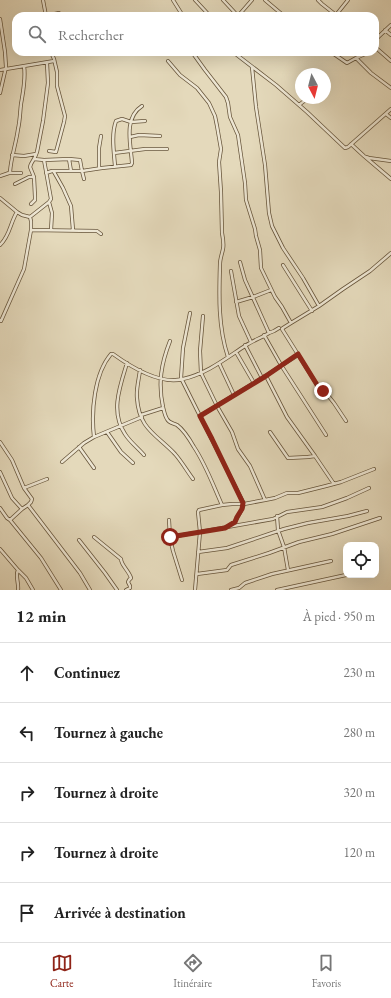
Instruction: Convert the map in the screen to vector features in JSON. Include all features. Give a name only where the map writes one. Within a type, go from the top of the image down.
[{"type":"street","points":[[43,0],[45,12]]},
{"type":"street","points":[[173,0],[180,12]]},
{"type":"street","points":[[195,0],[206,12]]},
{"type":"street","points":[[222,0],[234,12]]},
{"type":"street","points":[[241,12],[251,0]]},
{"type":"street","points":[[266,0],[280,12]]},
{"type":"street","points":[[318,0],[332,12]]},
{"type":"street","points":[[338,12],[348,0]]},
{"type":"street","points":[[0,19],[5,52],[5,70],[0,93]]},
{"type":"street","points":[[379,36],[391,25]]},
{"type":"street","points":[[385,30],[391,35]]},
{"type":"street","points":[[379,50],[391,61]]},
{"type":"street","points":[[49,151],[56,152],[65,119],[62,101],[57,86],[57,72],[52,56]]},
{"type":"street","points":[[195,56],[226,98],[228,103],[230,117],[238,135],[246,200],[254,223],[260,250],[261,265],[272,290],[291,322]]},
{"type":"street","points":[[238,56],[300,105],[344,148],[351,144],[391,109]]},
{"type":"street","points":[[337,56],[347,63],[360,56]]},
{"type":"street","points":[[356,58],[371,73],[391,88]]},
{"type":"street","points":[[0,70],[54,61]]},
{"type":"street","points":[[168,61],[180,75],[196,87],[206,99],[211,107],[217,126],[221,149],[219,162],[224,247],[220,261],[219,296],[224,346],[228,357]]},
{"type":"street","points":[[31,204],[35,200],[35,197],[34,177],[30,167],[37,154],[48,83],[47,63]]},
{"type":"street","points":[[9,173],[18,129],[24,87],[24,66]]},
{"type":"street","points":[[252,67],[265,166],[269,213],[272,226],[283,248],[296,266],[319,306]]},
{"type":"street","points":[[46,173],[82,171],[132,165],[130,126],[134,114],[142,106]]},
{"type":"street","points":[[386,114],[391,118]]},
{"type":"street","points":[[115,166],[114,129],[116,121],[122,119],[132,122],[145,120]]},
{"type":"street","points":[[130,137],[139,135],[160,136]]},
{"type":"street","points":[[99,168],[99,148],[101,136]]},
{"type":"street","points":[[351,144],[391,179]]},
{"type":"street","points":[[114,153],[167,149]]},
{"type":"street","points":[[12,155],[24,156],[37,154]]},
{"type":"street","points":[[364,156],[391,161]]},
{"type":"street","points":[[34,159],[80,160],[84,179]]},
{"type":"street","points":[[69,159],[70,171]]},
{"type":"street","points":[[44,160],[51,197],[49,202],[52,213],[51,230]]},
{"type":"street","points":[[54,172],[69,201],[72,211],[73,230]]},
{"type":"street","points":[[0,176],[9,173],[21,173]]},
{"type":"street","points":[[15,184],[29,177],[34,177]]},
{"type":"street","points":[[0,198],[22,216],[30,216],[49,202]]},
{"type":"street","points":[[0,245],[8,236],[16,212]]},
{"type":"street","points":[[0,320],[1,321],[5,314],[24,269],[31,230],[30,216]]},
{"type":"street","points":[[31,230],[97,231],[101,234]]},
{"type":"street","points":[[346,421],[326,393],[319,388],[282,330],[291,322],[312,311],[370,271],[391,254]]},
{"type":"street","points":[[240,262],[245,280],[269,333]]},
{"type":"street","points":[[284,265],[312,311]]},
{"type":"street","points":[[231,271],[239,316],[251,342]]},
{"type":"street","points":[[236,302],[272,290]]},
{"type":"street","points":[[190,312],[183,348],[182,380],[244,504],[235,522],[225,528]]},
{"type":"street","points":[[203,316],[200,351],[201,373],[232,432],[238,448],[250,466],[265,500]]},
{"type":"street","points":[[94,437],[94,400],[102,368],[112,354],[127,364],[161,379],[182,380],[201,373],[219,363],[245,345],[279,328]]},
{"type":"street","points":[[264,335],[326,435]]},
{"type":"street","points":[[170,341],[163,361],[161,379],[161,394],[165,416],[170,423],[178,426],[195,448],[207,470],[222,505]]},
{"type":"street","points":[[245,345],[262,378]]},
{"type":"street","points":[[236,352],[254,383]]},
{"type":"street","points":[[200,416],[266,376],[298,354]]},
{"type":"street","points":[[219,363],[234,395]]},
{"type":"street","points":[[127,364],[117,402],[118,418],[124,433],[144,455]]},
{"type":"street","points":[[140,370],[137,398],[144,424],[149,431],[175,454],[193,479]]},
{"type":"street","points":[[266,376],[287,417],[334,484]]},
{"type":"street","points":[[62,462],[79,447],[94,437],[163,408]]},
{"type":"street","points":[[107,432],[121,452],[133,463]]},
{"type":"street","points":[[270,432],[288,458],[315,456]]},
{"type":"street","points":[[0,442],[12,460],[24,488],[32,499],[28,505],[10,520]]},
{"type":"street","points":[[79,447],[94,468]]},
{"type":"street","points":[[195,590],[200,532],[199,510],[222,505],[244,504],[265,500],[287,493],[298,493],[334,484],[374,469]]},
{"type":"street","points":[[0,472],[12,498],[22,509]]},
{"type":"street","points":[[24,488],[47,479]]},
{"type":"street","points":[[170,538],[273,519],[287,512],[322,507],[369,488]]},
{"type":"street","points":[[28,505],[80,573],[90,590]]},
{"type":"street","points":[[0,508],[41,558],[61,590]]},
{"type":"street","points":[[198,552],[227,548],[278,530],[366,511]]},
{"type":"street","points":[[278,516],[278,530],[284,547],[288,570]]},
{"type":"street","points":[[197,574],[228,570],[231,564],[380,518]]},
{"type":"street","points":[[169,520],[172,549],[182,580]]},
{"type":"street","points":[[94,537],[121,559],[121,562],[131,578],[128,582],[130,588],[126,590]]},
{"type":"street","points":[[79,540],[106,572],[117,590]]},
{"type":"street","points":[[0,549],[26,578],[33,590]]},
{"type":"street","points":[[231,590],[239,588],[245,582],[288,570],[331,561]]},
{"type":"street","points":[[18,570],[16,574],[19,585],[18,590]]},
{"type":"street","points":[[277,590],[343,576]]},
{"type":"route","points":[[170,537],[225,528],[235,522],[244,504],[200,416],[266,376],[298,354],[319,388],[323,391]]}]
